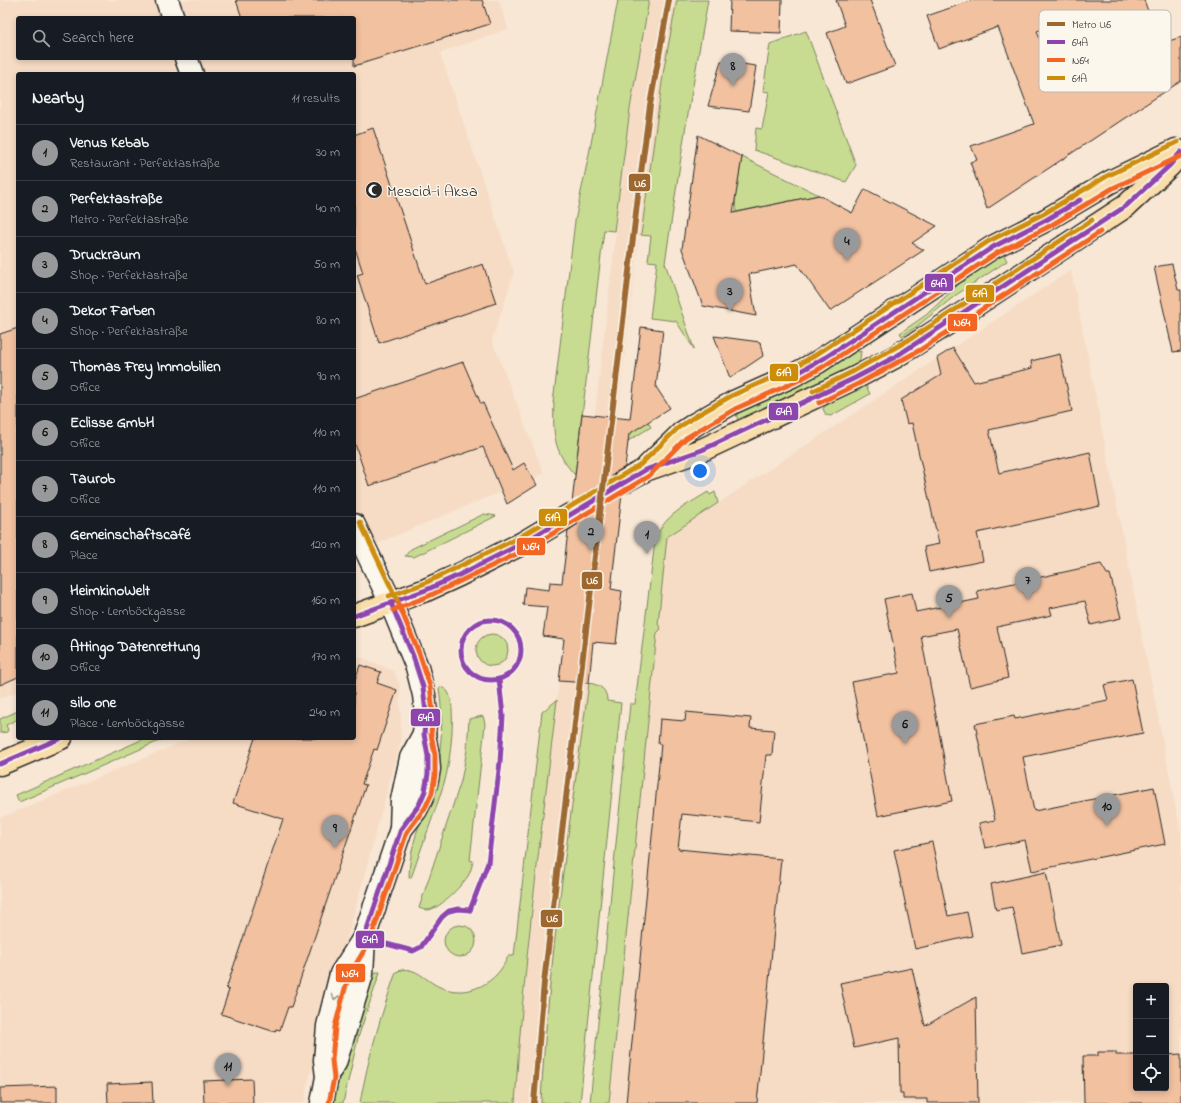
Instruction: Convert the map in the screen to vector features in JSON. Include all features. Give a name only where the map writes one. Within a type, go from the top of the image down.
[{"type":"main road","points":[[645,470],[682,433],[702,420],[734,402],[792,376],[818,362],[993,247],[1046,220],[1110,182],[1181,148]]},
{"type":"main road","points":[[623,482],[645,470],[702,450],[855,378],[895,357],[1126,206],[1169,166],[1181,152]]},
{"type":"main road","points":[[356,615],[426,590],[459,575],[523,543],[570,515]]},
{"type":"main road","points":[[0,764],[56,740]]},
{"type":"street","points":[[167,0],[172,16]]},
{"type":"street","points":[[187,60],[191,72]]},
{"type":"street","points":[[322,1103],[327,1077],[335,1063],[359,985],[363,965],[364,938],[401,830],[419,805],[425,791],[429,762],[424,734],[426,713],[424,695],[413,656],[391,603],[356,529]]},
{"type":"shaded area","points":[[0,0],[499,0],[508,29],[440,53],[514,273],[492,340],[544,474],[356,552],[356,72],[16,72],[16,692],[0,699]]},
{"type":"shaded area","points":[[649,0],[677,0],[664,68],[641,235],[639,236],[594,611],[589,683],[558,919],[546,1034],[541,1103],[515,1103],[519,1037],[564,639],[575,585],[616,232],[614,231],[630,109]]},
{"type":"shaded area","points":[[1071,270],[1181,834],[1181,1103],[609,1103],[657,633],[661,629],[658,624],[667,537]]},
{"type":"shaded area","points":[[361,657],[394,671],[400,686],[401,740],[307,1086],[305,1103],[0,1103],[0,818],[187,740],[356,740],[356,660]]},
{"type":"green space","points":[[618,0],[649,0],[630,109],[614,231],[604,230],[575,475],[558,450],[554,433],[553,403],[575,221]]},
{"type":"green space","points":[[677,0],[708,0],[685,131],[665,263],[694,349],[676,321],[650,318],[657,262],[648,261],[651,236],[641,235],[664,68]]},
{"type":"green space","points":[[806,31],[856,165],[846,182],[754,150],[756,128],[762,129],[769,92],[763,91],[770,44]]},
{"type":"green space","points":[[742,157],[819,195],[736,212],[735,200]]},
{"type":"green space","points":[[1003,253],[1007,261],[956,295],[916,327],[902,336],[900,333],[926,315],[962,281]]},
{"type":"green space","points":[[857,350],[858,352],[861,351],[858,363],[810,388],[738,421],[736,413]]},
{"type":"green space","points":[[864,385],[870,394],[831,416],[826,415],[823,409],[824,407]]},
{"type":"green space","points":[[633,398],[651,427],[628,441]]},
{"type":"green space","points":[[708,492],[710,495],[715,492],[718,503],[667,537],[658,624],[661,629],[657,633],[609,1103],[590,1103],[630,704],[635,704],[655,541],[659,532],[669,518]]},
{"type":"green space","points":[[484,514],[496,516],[414,557],[405,556],[411,549]]},
{"type":"green space","points":[[492,634],[503,639],[508,650],[503,661],[492,666],[481,661],[476,650],[481,639]]},
{"type":"green space","points":[[589,683],[602,688],[606,693],[607,701],[621,703],[580,1103],[541,1103],[544,1050],[554,945]]},
{"type":"green space","points":[[440,687],[448,692],[451,699],[452,735],[449,761],[437,805],[411,878],[409,878],[411,855],[438,764],[442,726]]},
{"type":"green space","points":[[557,700],[528,951],[518,1052],[515,1103],[360,1103],[375,1037],[396,972],[402,970],[414,971],[440,987],[461,991],[471,990],[489,981],[497,974],[508,956],[514,956],[542,712]]},
{"type":"green space","points":[[16,712],[16,720],[6,725],[8,730],[7,732],[0,733],[0,719]]},
{"type":"green space","points":[[483,716],[485,724],[470,860],[473,861],[471,868],[468,876],[462,884],[442,903],[430,910],[421,909],[419,908],[461,781],[467,750],[469,719]]},
{"type":"green space","points":[[141,740],[161,740],[19,802],[16,795]]},
{"type":"green space","points":[[460,925],[466,926],[473,932],[476,941],[475,947],[469,954],[460,957],[454,956],[447,950],[444,941],[445,935],[451,928]]},
{"type":"green space","points":[[376,972],[380,972],[358,1038],[343,1103],[333,1103],[355,1013],[363,987]]},
{"type":"building","points":[[236,0],[482,0],[490,24],[354,66],[354,60],[356,60],[356,16],[241,16]]},
{"type":"building","points":[[730,0],[782,0],[781,33],[729,31]]},
{"type":"building","points":[[836,0],[870,0],[895,66],[846,84],[827,33],[845,26]]},
{"type":"building","points":[[973,0],[1144,0],[1148,10],[1039,10],[1039,30],[1037,31],[1039,37],[1039,92],[1164,92],[987,209],[970,162],[977,160],[971,146],[1034,124],[998,27],[939,49],[927,16]]},
{"type":"building","points":[[1181,37],[1181,81],[1171,88],[1171,40]]},
{"type":"building","points":[[721,61],[756,66],[749,111],[708,106]]},
{"type":"building","name":"Mescid-i Aksa","points":[[373,128],[425,284],[483,264],[496,303],[379,343],[357,275],[363,273],[356,251],[356,134]]},
{"type":"building","points":[[698,135],[742,157],[733,213],[819,195],[852,213],[865,189],[937,226],[912,243],[924,250],[830,311],[797,264],[749,274],[756,316],[703,306],[682,249]]},
{"type":"building","points":[[1172,264],[1178,290],[1181,290],[1181,351],[1173,352],[1154,267]]},
{"type":"building","points":[[641,327],[663,330],[656,387],[670,408],[629,434],[625,467],[613,475],[611,481],[612,488],[616,492],[622,494],[611,589],[622,591],[616,644],[593,642],[589,683],[559,681],[564,639],[543,636],[547,607],[523,605],[525,587],[549,590],[550,582],[562,583],[568,531],[581,521],[582,515],[580,508],[576,504],[572,503],[582,414],[630,419]]},
{"type":"building","points":[[16,329],[16,678],[0,685],[0,334]]},
{"type":"building","points":[[714,336],[760,342],[763,356],[730,378]]},
{"type":"building","points":[[953,348],[974,382],[1032,368],[1031,361],[1060,354],[1072,411],[989,430],[999,473],[1090,452],[1100,506],[977,533],[983,561],[929,572],[924,547],[939,544],[912,423],[907,424],[901,400],[941,375],[937,358]]},
{"type":"building","points":[[463,362],[481,404],[483,403],[513,470],[524,463],[537,485],[507,504],[483,447],[369,486],[356,447],[356,398]]},
{"type":"building","points":[[1101,564],[1107,574],[1110,574],[1121,618],[1091,625],[1085,601],[1050,608],[1052,615],[997,627],[1008,678],[970,687],[957,629],[921,636],[952,801],[878,816],[852,682],[899,673],[884,599],[912,593],[916,612],[979,599],[977,591]]},
{"type":"building","points":[[360,665],[381,672],[377,683],[397,690],[377,750],[374,749],[362,784],[366,785],[291,1007],[288,1007],[280,1030],[276,1029],[275,1032],[221,1014],[229,990],[226,989],[283,819],[233,803],[254,740],[356,740],[356,677]]},
{"type":"building","points":[[1132,679],[1143,733],[1023,757],[1034,811],[1154,787],[1165,844],[1032,871],[1025,840],[985,848],[979,823],[995,820],[975,724],[1014,716],[1015,719],[1108,700],[1104,685]]},
{"type":"building","points":[[686,712],[751,718],[750,728],[774,730],[772,755],[766,755],[759,822],[682,814],[678,849],[781,859],[757,1103],[626,1103],[661,744],[658,744],[660,719],[685,721]]},
{"type":"building","points":[[932,842],[948,916],[967,912],[972,936],[915,949],[894,850]]},
{"type":"building","points":[[1046,872],[1061,945],[1022,953],[1012,907],[996,910],[991,884]]},
{"type":"building","points":[[912,968],[925,1026],[976,997],[978,1103],[927,1103],[927,1099],[903,1099],[903,1093],[900,1093],[899,1038],[854,1048],[840,983]]},
{"type":"building","points":[[1098,1052],[1116,1052],[1116,1055],[1133,1055],[1133,1091],[1169,1091],[1169,1055],[1181,1054],[1181,1102],[1084,1103],[1083,1056],[1098,1056]]},
{"type":"building","points":[[252,1079],[253,1103],[204,1103],[203,1081]]},
{"type":"building","points":[[152,1082],[153,1103],[108,1103],[107,1084]]},
{"type":"building","points":[[57,1086],[57,1103],[0,1103],[0,1088]]},
{"type":"tunnel","points":[[570,515],[623,482]]},
{"type":"metro line","name":"U6","points":[[534,1103],[544,982],[638,196],[650,105],[669,0]]},
{"type":"transit line","name":"61A","points":[[389,596],[423,584],[520,537],[641,464],[678,428],[694,417],[731,396],[789,370],[814,356],[989,241],[1043,214],[1107,176],[1178,142]]},
{"type":"transit line","name":"64A","points":[[356,615],[426,590],[459,575],[523,543],[645,470],[702,450],[855,378],[895,357],[1126,206],[1169,166],[1181,152]]},
{"type":"transit line","name":"N64","points":[[393,610],[429,596],[527,549],[649,476],[686,438],[737,408],[795,382],[821,368],[997,253],[1050,226],[1113,188],[1181,156]]},
{"type":"transit line","name":"64A","points":[[801,371],[826,357],[993,247],[1046,220],[1080,200]]},
{"type":"transit line","name":"61A","points":[[813,391],[852,372],[912,338],[1092,220]]},
{"type":"transit line","name":"N64","points":[[819,403],[858,384],[920,350],[1100,232]]},
{"type":"transit line","name":"61A","points":[[360,522],[397,600]]},
{"type":"transit line","name":"N64","points":[[329,1103],[334,1078],[332,1060],[335,1027],[348,977],[370,941],[407,832],[425,808],[432,793],[435,775],[435,755],[431,734],[433,713],[430,686],[419,653],[397,600]]},
{"type":"transit line","name":"64A","points":[[391,603],[413,656],[423,687],[426,713],[424,734],[428,756],[428,774],[425,791],[419,805],[401,829],[364,938],[413,951],[421,947],[442,917],[449,911],[458,909],[470,910]]},
{"type":"transit line","name":"64A","points":[[491,620],[508,625],[516,633],[521,650],[516,667],[508,675],[491,680],[474,675],[466,667],[461,650],[466,633],[474,625],[491,620]]},
{"type":"transit line","name":"64A","points":[[470,910],[488,863],[500,762],[503,716],[499,679]]},
{"type":"transit line","name":"64A","points":[[0,764],[56,740]]},
{"type":"place","name":"Gemeinschaftscafé","points":[[733,86]]},
{"type":"place","name":"Mescid-i Aksa","points":[[374,190]]},
{"type":"place","name":"Dekor Farben","points":[[847,261]]},
{"type":"place","name":"Druckraum","points":[[730,311]]},
{"type":"place","name":"Perfektastraße","points":[[591,551]]},
{"type":"place","name":"Venus Kebab","points":[[647,554]]},
{"type":"place","name":"Taurob","points":[[1028,600]]},
{"type":"place","name":"Thomas Frey Immobilien","points":[[949,618]]},
{"type":"place","name":"Eclisse GmbH","points":[[905,744]]},
{"type":"place","name":"Attingo Datenrettung","points":[[1107,826]]},
{"type":"place","name":"HeimkinoWelt","points":[[335,848]]},
{"type":"place","name":"silo one","points":[[228,1086]]}]
